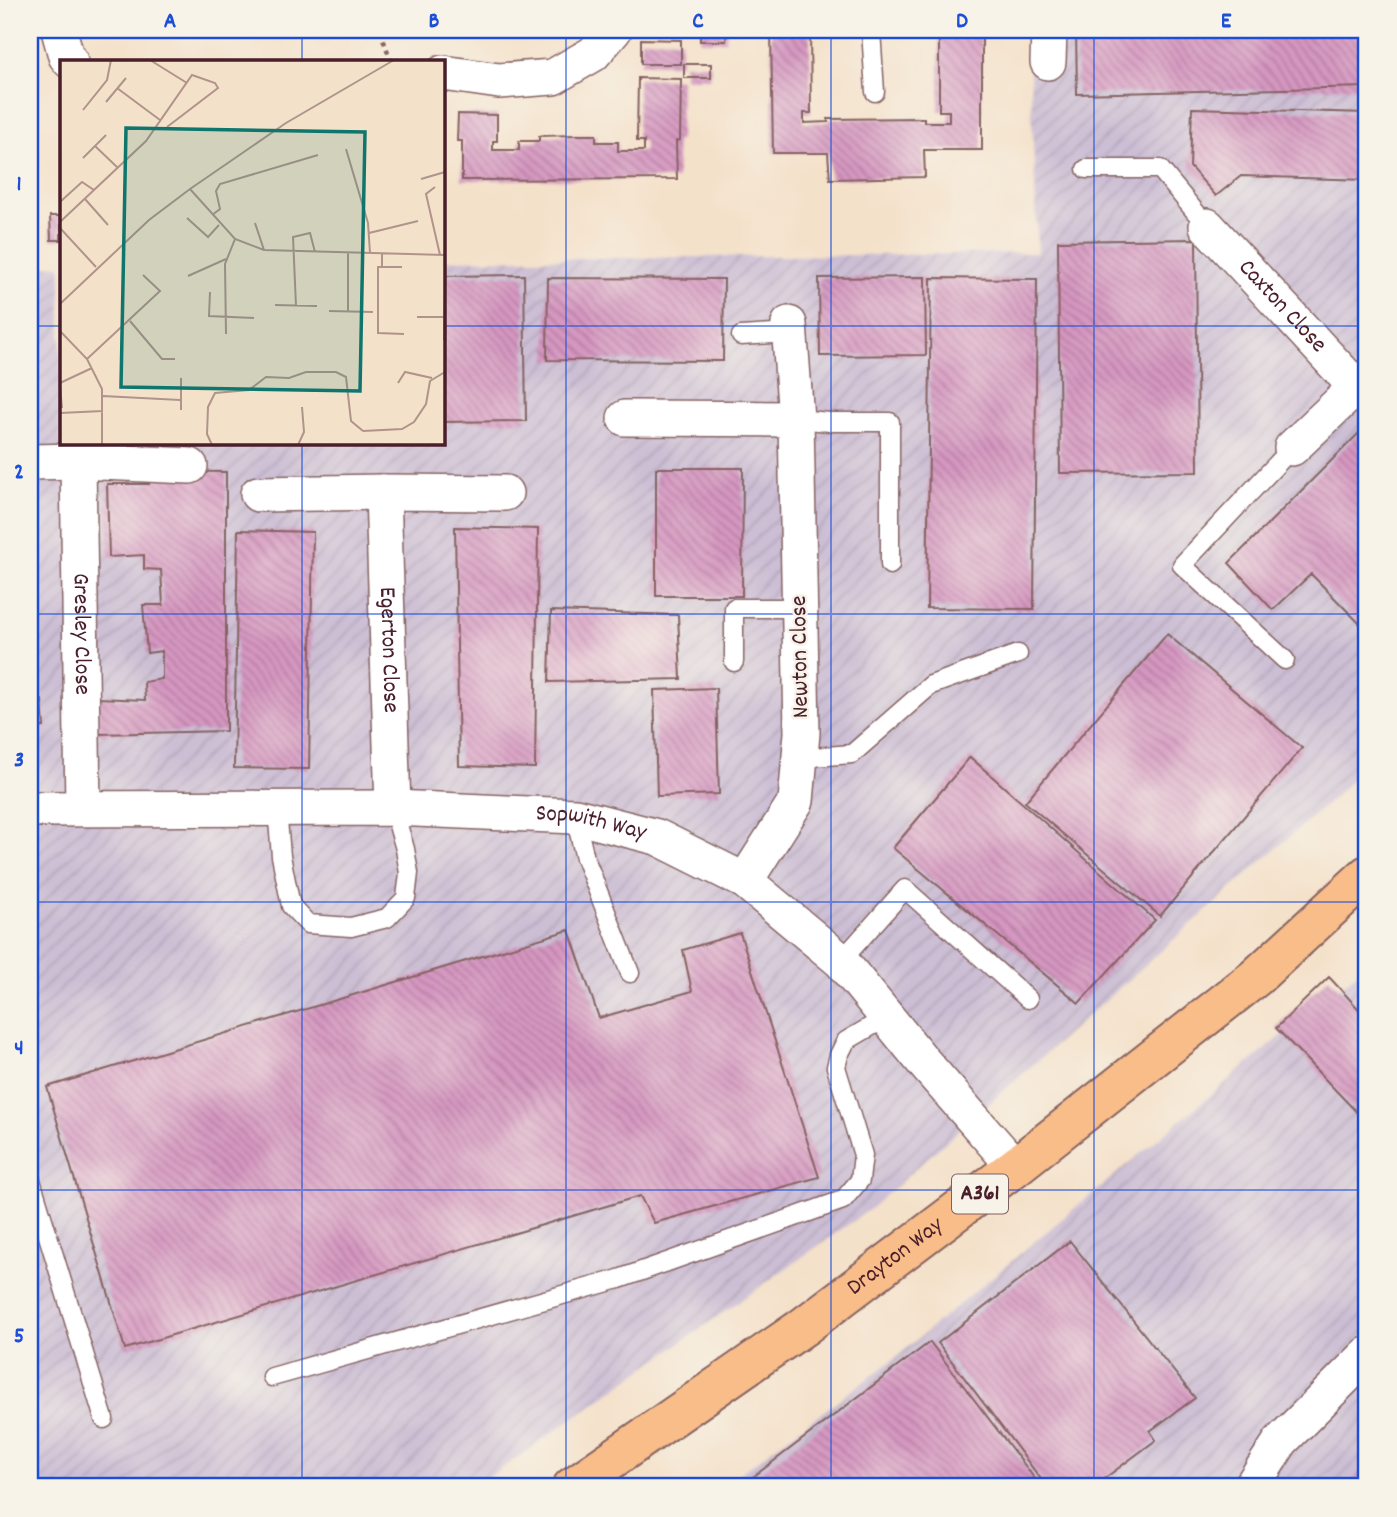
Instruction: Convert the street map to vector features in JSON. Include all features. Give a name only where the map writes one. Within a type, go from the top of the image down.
[{"type":"main road","name":"Drayton Way","points":[[572,1487],[803,1327],[1015,1167],[1255,978],[1367,875]]},
{"type":"street","points":[[59,30],[69,60]]},
{"type":"street","points":[[444,73],[499,81],[553,76],[593,54],[614,30]]},
{"type":"street","name":"Caxton Close","points":[[1207,226],[1362,382]]},
{"type":"street","name":"Newton Close","points":[[745,881],[796,801],[802,733],[796,419],[789,328]]},
{"type":"street","points":[[1293,448],[1362,382]]},
{"type":"street","points":[[625,418],[796,419]]},
{"type":"street","points":[[30,462],[78,461],[190,466]]},
{"type":"street","name":"Gresley Close","points":[[78,461],[83,808]]},
{"type":"street","name":"Egerton Close","points":[[383,492],[393,808]]},
{"type":"street","points":[[258,494],[505,493]]},
{"type":"street","name":"Sopwith Way","points":[[30,809],[393,808],[575,816],[657,837],[745,881],[841,961],[1015,1167]]},
{"type":"street","points":[[1251,1487],[1281,1441],[1367,1355]]},
{"type":"lane","points":[[871,30],[875,92]]},
{"type":"lane","points":[[1086,169],[1160,169],[1207,226]]},
{"type":"lane","points":[[741,336],[789,328]]},
{"type":"lane","points":[[796,419],[890,422],[890,565]]},
{"type":"lane","points":[[1285,660],[1182,565],[1293,448]]},
{"type":"lane","points":[[734,662],[734,608],[800,608]]},
{"type":"lane","points":[[800,758],[852,754],[931,685],[1018,654]]},
{"type":"lane","points":[[277,808],[281,856],[291,906],[308,923],[351,927],[387,918],[406,898],[409,873],[393,808]]},
{"type":"lane","points":[[575,816],[585,858],[630,973]]},
{"type":"lane","points":[[841,961],[905,888],[1028,999]]},
{"type":"lane","points":[[272,1377],[619,1279],[843,1200],[860,1180],[863,1155],[836,1067],[846,1041],[887,1017]]},
{"type":"lane","points":[[30,1177],[104,1419]]},
{"type":"path","points":[[380,30],[391,60]]},
{"type":"shaded area","points":[[1028,30],[1367,30],[1367,765],[869,1210],[475,1487],[30,1487],[30,266],[60,265],[60,444],[444,444],[444,260],[1038,253]]},
{"type":"shaded area","points":[[1367,965],[1367,1487],[721,1487],[890,1362]]},
{"type":"building","points":[[700,30],[727,30],[726,41],[700,41]]},
{"type":"building","points":[[771,30],[810,30],[811,113],[804,113],[804,123],[828,122],[828,119],[924,118],[924,122],[949,122],[949,111],[939,111],[939,30],[982,30],[982,150],[924,150],[925,177],[830,179],[828,153],[773,153]]},
{"type":"building","points":[[1076,30],[1232,30],[1232,34],[1367,30],[1367,87],[1077,94]]},
{"type":"building","points":[[641,39],[681,40],[681,64],[641,64]]},
{"type":"building","points":[[33,51],[34,101],[30,101],[30,52]]},
{"type":"building","points":[[684,64],[711,64],[711,78],[684,78]]},
{"type":"building","points":[[638,78],[681,79],[680,140],[676,141],[677,179],[462,180],[462,141],[457,141],[458,114],[497,115],[497,141],[493,141],[493,150],[519,150],[519,141],[539,141],[539,136],[596,135],[596,142],[618,142],[618,151],[644,151],[644,141],[637,141]]},
{"type":"building","points":[[1192,108],[1367,113],[1367,180],[1241,176],[1216,196],[1190,167]]},
{"type":"building","points":[[50,216],[60,216],[60,240],[51,240]]},
{"type":"building","points":[[1196,239],[1198,472],[1060,473],[1058,241]]},
{"type":"building","points":[[524,275],[526,421],[444,422],[444,276]]},
{"type":"building","points":[[925,277],[926,355],[820,356],[819,278]]},
{"type":"building","points":[[548,278],[724,279],[723,361],[547,360]]},
{"type":"building","points":[[931,278],[1037,279],[1034,609],[927,608]]},
{"type":"building","points":[[1367,425],[1367,631],[1311,574],[1273,610],[1229,563]]},
{"type":"building","points":[[656,468],[743,468],[742,596],[656,596]]},
{"type":"building","points":[[148,471],[226,472],[226,731],[98,734],[98,698],[145,700],[144,682],[162,679],[162,651],[147,653],[143,605],[163,605],[161,570],[144,569],[144,555],[109,557],[107,484],[149,484]]},
{"type":"building","points":[[455,527],[538,529],[535,768],[459,766]]},
{"type":"building","points":[[238,530],[313,532],[309,769],[234,768]]},
{"type":"building","points":[[551,611],[678,615],[681,679],[549,682]]},
{"type":"building","points":[[1167,634],[1302,748],[1160,916],[1025,802]]},
{"type":"building","points":[[716,688],[719,794],[657,796],[654,690]]},
{"type":"building","points":[[30,700],[42,700],[44,727],[30,728]]},
{"type":"building","points":[[970,757],[1155,920],[1079,1003],[893,848]]},
{"type":"building","points":[[569,930],[599,1018],[692,991],[683,950],[740,933],[819,1177],[654,1223],[640,1196],[125,1349],[47,1087]]},
{"type":"building","points":[[1329,977],[1367,1018],[1367,1123],[1276,1028]]},
{"type":"building","points":[[1070,1241],[1195,1398],[1150,1431],[1156,1440],[1093,1487],[1047,1487],[938,1343]]},
{"type":"building","points":[[930,1342],[1038,1483],[1032,1487],[740,1487]]},
{"type":"building","points":[[1367,1461],[1367,1487],[1350,1487]]}]
